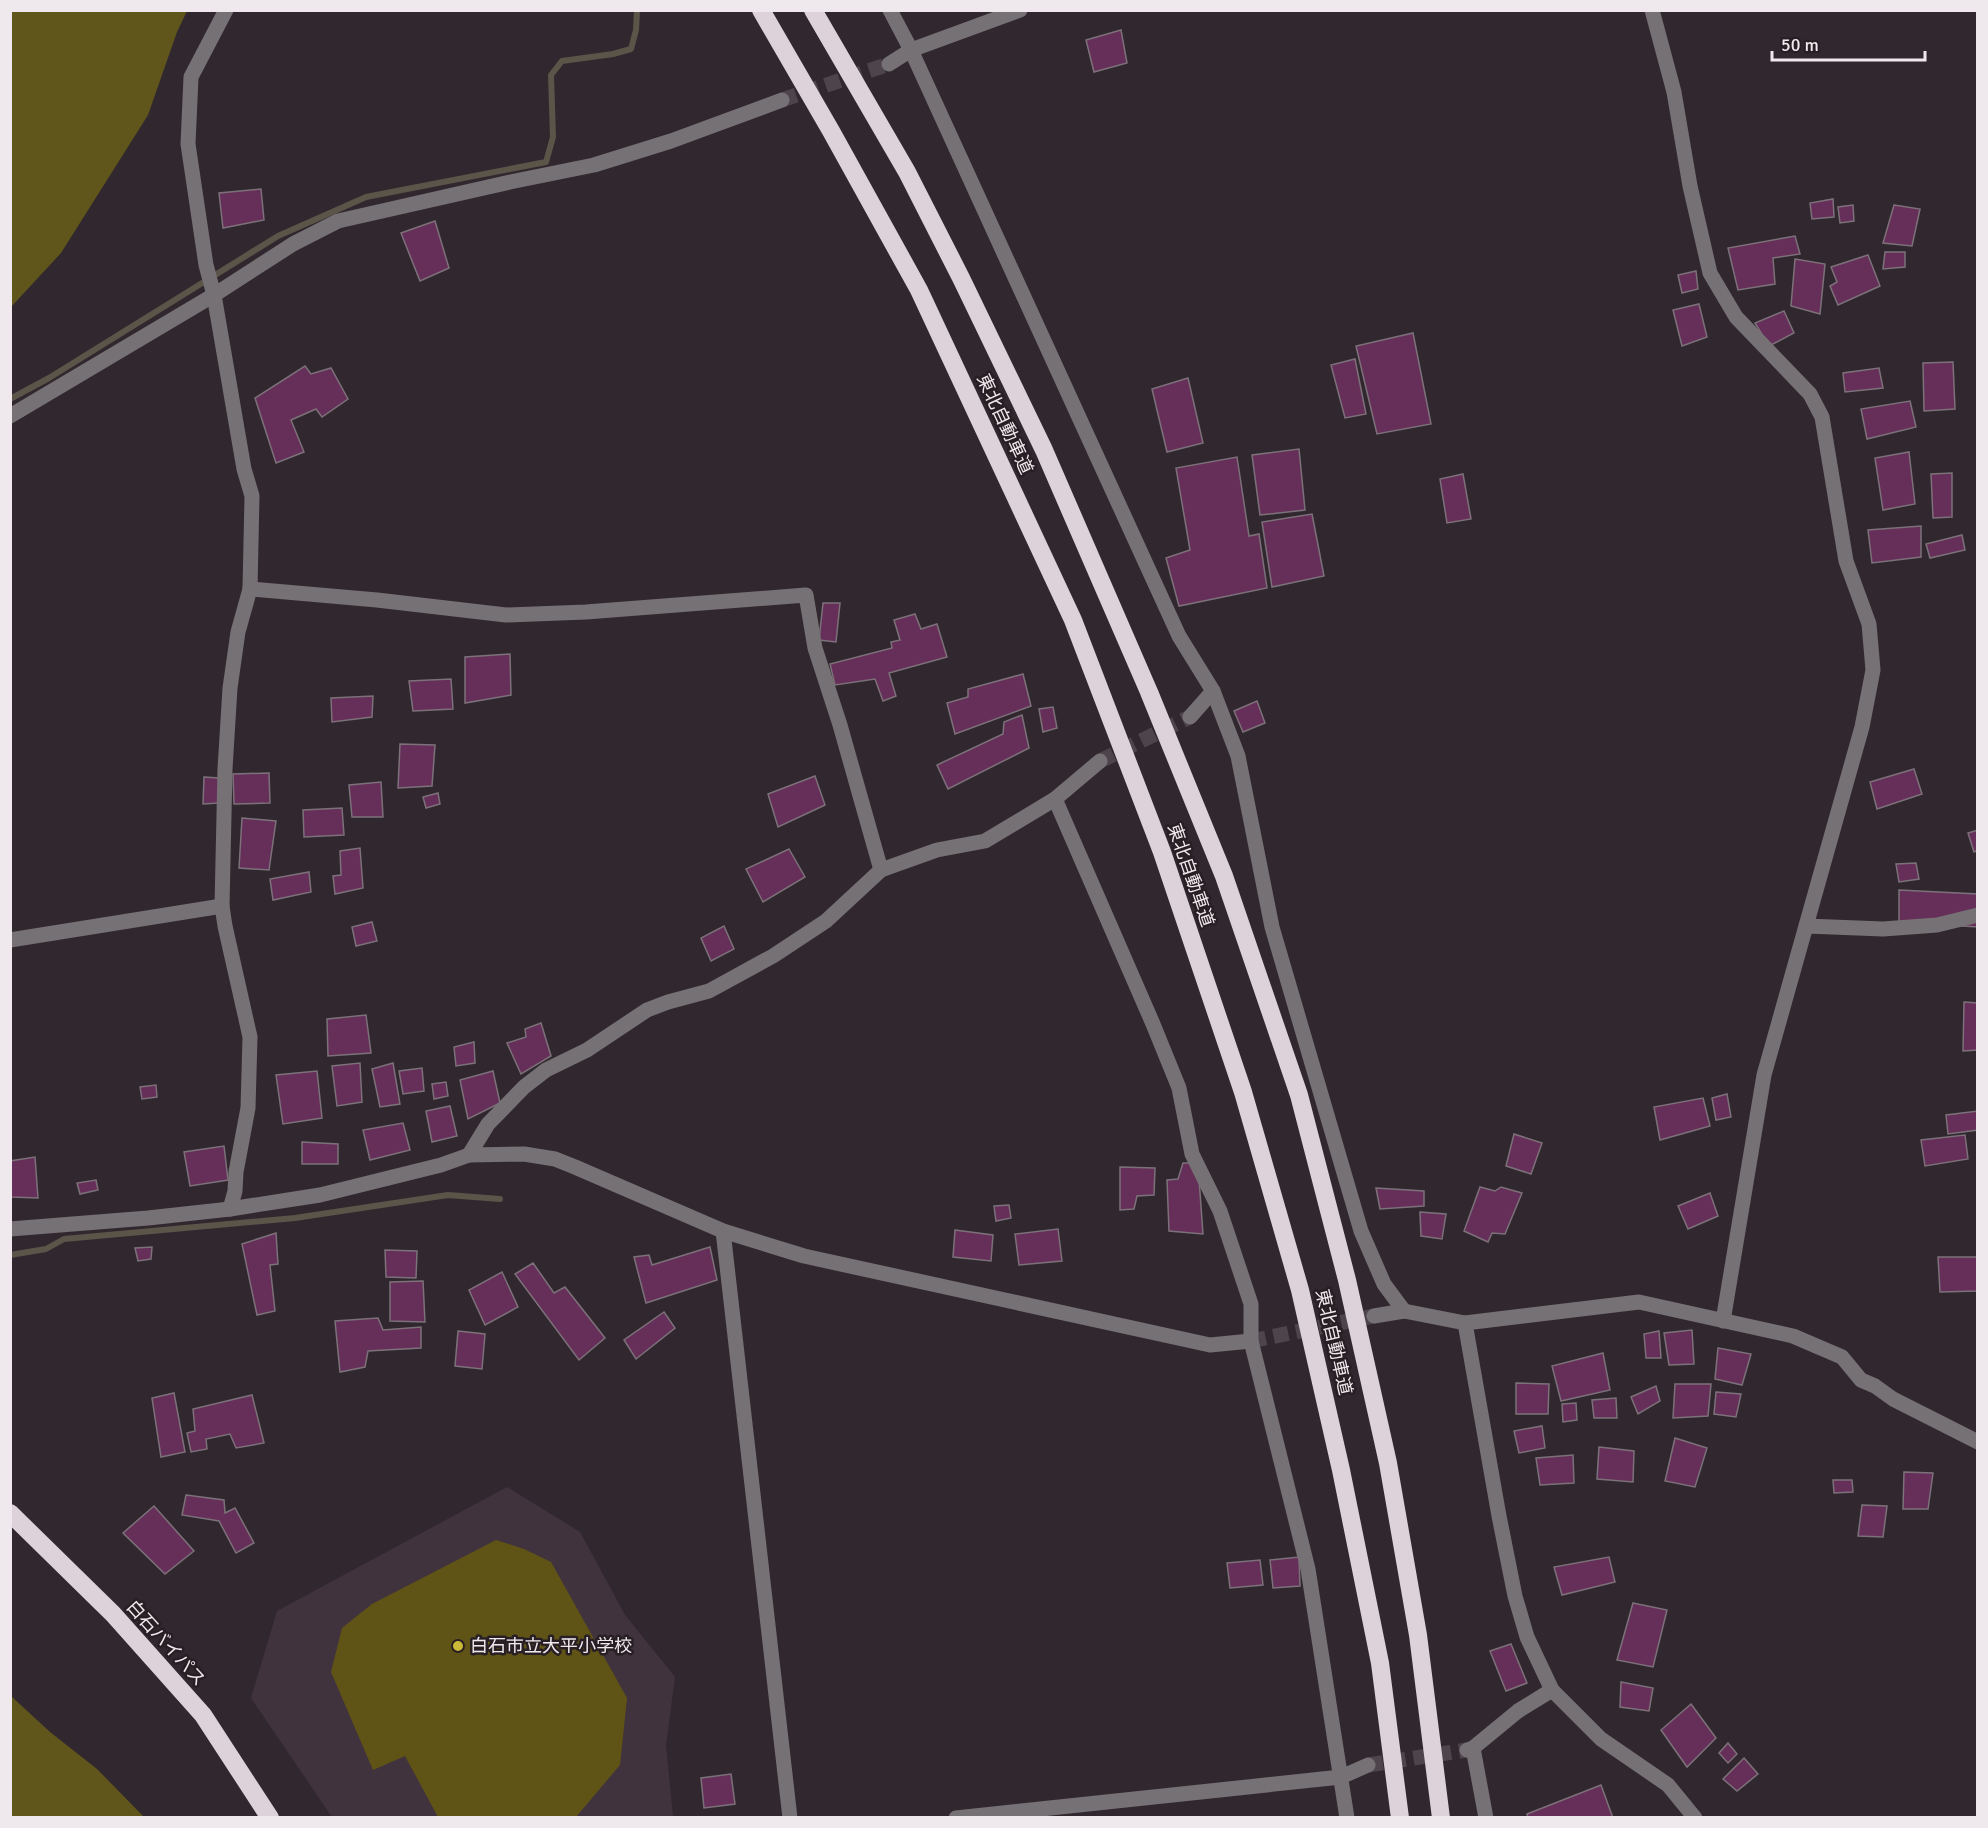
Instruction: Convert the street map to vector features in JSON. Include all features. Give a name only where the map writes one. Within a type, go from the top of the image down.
[{"type":"highway","name":"東北自動車道","points":[[761,10],[831,131],[924,301],[1073,620],[1162,852],[1243,1092],[1300,1290],[1341,1470],[1380,1664],[1400,1818]]},
{"type":"highway","name":"東北自動車道","points":[[813,10],[907,172],[1044,450],[1149,692],[1224,876],[1299,1095],[1347,1280],[1390,1474],[1418,1635],[1441,1818]]},
{"type":"highway","name":"白石バイパス","points":[[10,1513],[113,1614],[203,1715],[270,1818]]},
{"type":"street","points":[[226,10],[191,77],[188,144],[244,469],[252,496],[250,589],[238,632],[230,688],[225,770],[222,906],[250,1037],[248,1108],[230,1209]]},
{"type":"street","points":[[890,10],[911,50],[1174,625],[1213,691],[1238,756],[1272,927],[1361,1231],[1384,1284],[1404,1311]]},
{"type":"street","points":[[889,64],[911,50],[1020,10]]},
{"type":"street","points":[[1652,10],[1674,92],[1690,186],[1710,273],[1736,317],[1810,394],[1822,417],[1846,561],[1869,624],[1873,670],[1862,727],[1764,1075],[1723,1322]]},
{"type":"street","points":[[10,416],[212,284],[338,221],[594,165],[671,141],[782,100]]},
{"type":"street","points":[[250,589],[377,600],[506,615],[586,612],[806,595],[815,648],[840,725],[881,870]]},
{"type":"street","points":[[1190,717],[1213,691]]},
{"type":"street","points":[[469,1155],[488,1124],[524,1087],[546,1070],[587,1050],[647,1010],[709,991],[773,956],[826,921],[881,870],[936,850],[985,841],[1054,799],[1100,761]]},
{"type":"street","points":[[1054,799],[1149,1013],[1179,1088],[1192,1154],[1220,1211],[1251,1304],[1251,1341],[1308,1569],[1347,1818]]},
{"type":"street","points":[[10,940],[222,906]]},
{"type":"street","points":[[1806,926],[1883,929],[1937,925],[1977,915]]},
{"type":"street","points":[[10,1229],[98,1223],[230,1209],[320,1195],[441,1165],[469,1155],[524,1154],[555,1159],[723,1231],[804,1256],[1210,1345],[1251,1341]]},
{"type":"street","points":[[723,1231],[790,1818]]},
{"type":"street","points":[[1374,1316],[1404,1311],[1465,1323],[1639,1302],[1793,1336],[1842,1357],[1861,1380],[1977,1442]]},
{"type":"street","points":[[1465,1323],[1497,1505],[1515,1596],[1527,1638],[1552,1690],[1601,1739],[1668,1785],[1695,1818]]},
{"type":"street","points":[[1486,1818],[1470,1749],[1518,1711],[1552,1690]]},
{"type":"street","points":[[956,1818],[1341,1777],[1368,1765]]},
{"type":"shaded area","points":[[11,10],[187,11],[177,32],[148,115],[61,253],[11,307]]},
{"type":"shaded area","name":"白石市立大平小学校","points":[[507,1487],[580,1532],[625,1615],[675,1677],[666,1745],[673,1817],[332,1817],[251,1698],[277,1611]]},
{"type":"shaded area","points":[[496,1540],[524,1549],[551,1562],[627,1698],[620,1765],[576,1817],[438,1817],[405,1756],[373,1770],[331,1672],[342,1628],[372,1604]]},
{"type":"shaded area","points":[[11,1696],[50,1732],[97,1769],[144,1817],[11,1817]]},
{"type":"building","points":[[1121,30],[1127,63],[1094,72],[1086,40]]},
{"type":"building","points":[[261,189],[264,220],[223,228],[219,193]]},
{"type":"building","points":[[1833,199],[1834,217],[1812,219],[1810,203]]},
{"type":"building","points":[[1853,205],[1854,221],[1840,223],[1838,207]]},
{"type":"building","points":[[1894,205],[1920,209],[1912,246],[1883,243]]},
{"type":"building","points":[[435,221],[449,268],[420,281],[401,233]]},
{"type":"building","points":[[1795,236],[1800,254],[1773,258],[1775,284],[1738,290],[1728,248]]},
{"type":"building","points":[[1885,252],[1905,252],[1905,267],[1883,269]]},
{"type":"building","points":[[1868,255],[1880,286],[1838,305],[1830,286],[1837,282],[1831,267]]},
{"type":"building","points":[[1795,259],[1825,264],[1820,314],[1791,306]]},
{"type":"building","points":[[1696,271],[1698,289],[1682,293],[1678,275]]},
{"type":"building","points":[[1699,304],[1707,337],[1682,346],[1673,310]]},
{"type":"building","points":[[1784,311],[1794,333],[1769,346],[1755,323]]},
{"type":"building","points":[[1413,333],[1431,424],[1377,434],[1356,346]]},
{"type":"building","points":[[1355,359],[1366,414],[1345,418],[1331,365]]},
{"type":"building","points":[[1953,362],[1955,409],[1924,411],[1923,363]]},
{"type":"building","points":[[305,366],[311,374],[331,368],[348,399],[322,417],[316,409],[291,420],[304,452],[276,463],[255,398]]},
{"type":"building","points":[[1879,368],[1883,388],[1845,392],[1843,373]]},
{"type":"building","points":[[1188,378],[1203,443],[1167,452],[1152,389]]},
{"type":"building","points":[[1910,401],[1916,427],[1867,439],[1861,409]]},
{"type":"building","points":[[1299,449],[1305,510],[1260,515],[1252,455]]},
{"type":"building","points":[[1909,452],[1915,504],[1883,510],[1875,458]]},
{"type":"building","points":[[1237,457],[1249,536],[1259,534],[1267,588],[1179,606],[1166,558],[1190,550],[1176,468]]},
{"type":"building","points":[[1952,473],[1952,517],[1933,518],[1931,474]]},
{"type":"building","points":[[1463,474],[1471,519],[1447,523],[1440,479]]},
{"type":"building","points":[[1312,514],[1324,576],[1272,587],[1262,522]]},
{"type":"building","points":[[1921,526],[1921,557],[1872,563],[1868,530]]},
{"type":"building","points":[[1962,535],[1965,550],[1930,558],[1926,544]]},
{"type":"building","points":[[823,603],[840,603],[836,642],[819,640]]},
{"type":"building","points":[[915,614],[921,629],[937,624],[947,657],[889,673],[896,696],[883,701],[875,679],[835,685],[830,664],[892,648],[891,642],[900,640],[894,620]]},
{"type":"building","points":[[510,654],[511,695],[465,703],[465,657]]},
{"type":"building","points":[[1023,674],[1031,706],[955,734],[947,703],[968,697],[968,689]]},
{"type":"building","points":[[451,679],[453,709],[413,711],[409,681]]},
{"type":"building","points":[[373,696],[372,717],[332,722],[331,698]]},
{"type":"building","points":[[1257,701],[1265,723],[1243,732],[1234,711]]},
{"type":"building","points":[[1053,707],[1057,728],[1043,732],[1039,709]]},
{"type":"building","points":[[1022,715],[1029,748],[948,789],[937,765],[1003,734],[1004,722]]},
{"type":"building","points":[[400,744],[435,745],[432,786],[398,788]]},
{"type":"building","points":[[1914,769],[1922,794],[1877,809],[1870,782]]},
{"type":"building","points":[[269,773],[270,803],[234,804],[233,774]]},
{"type":"building","points":[[815,776],[825,805],[778,827],[768,794]]},
{"type":"building","points":[[204,777],[219,778],[219,803],[203,804]]},
{"type":"building","points":[[381,782],[383,817],[352,817],[349,785]]},
{"type":"building","points":[[438,793],[440,804],[426,808],[423,797]]},
{"type":"building","points":[[342,808],[344,835],[304,837],[303,810]]},
{"type":"building","points":[[242,818],[276,821],[269,870],[239,868]]},
{"type":"building","points":[[1978,830],[1978,850],[1974,852],[1968,833]]},
{"type":"building","points":[[360,848],[363,888],[335,894],[333,876],[341,875],[340,851]]},
{"type":"building","points":[[789,849],[805,877],[763,902],[746,869]]},
{"type":"building","points":[[1916,863],[1919,879],[1899,882],[1896,864]]},
{"type":"building","points":[[309,872],[311,892],[273,900],[270,879]]},
{"type":"building","points":[[1899,890],[1978,894],[1978,927],[1899,922]]},
{"type":"building","points":[[372,922],[377,941],[356,946],[352,927]]},
{"type":"building","points":[[724,926],[734,949],[711,961],[701,938]]},
{"type":"building","points":[[1964,1002],[1978,1003],[1978,1050],[1963,1051]]},
{"type":"building","points":[[366,1015],[371,1053],[328,1056],[327,1019]]},
{"type":"building","points":[[541,1023],[551,1056],[521,1074],[507,1043],[526,1037],[525,1029]]},
{"type":"building","points":[[474,1042],[475,1063],[456,1066],[454,1047]]},
{"type":"building","points":[[360,1063],[362,1102],[337,1106],[332,1066]]},
{"type":"building","points":[[393,1063],[400,1104],[380,1107],[372,1069]]},
{"type":"building","points":[[422,1068],[424,1091],[403,1094],[399,1071]]},
{"type":"building","points":[[317,1071],[322,1118],[283,1124],[276,1075]]},
{"type":"building","points":[[493,1071],[500,1103],[468,1119],[460,1080]]},
{"type":"building","points":[[446,1082],[448,1096],[434,1099],[432,1084]]},
{"type":"building","points":[[156,1085],[157,1097],[142,1099],[140,1087]]},
{"type":"building","points":[[1727,1094],[1731,1117],[1716,1120],[1712,1098]]},
{"type":"building","points":[[1703,1098],[1710,1126],[1660,1140],[1654,1107]]},
{"type":"building","points":[[450,1106],[457,1136],[432,1142],[426,1111]]},
{"type":"building","points":[[1978,1111],[1978,1130],[1948,1134],[1946,1115]]},
{"type":"building","points":[[403,1123],[410,1150],[370,1160],[363,1130]]},
{"type":"building","points":[[1514,1134],[1542,1143],[1531,1174],[1506,1166]]},
{"type":"building","points":[[1965,1135],[1968,1159],[1925,1166],[1921,1140]]},
{"type":"building","points":[[302,1142],[338,1144],[338,1164],[302,1164]]},
{"type":"building","points":[[224,1146],[228,1180],[190,1186],[184,1152]]},
{"type":"building","points":[[35,1157],[38,1198],[11,1197],[10,1161]]},
{"type":"building","points":[[1183,1163],[1190,1163],[1199,1179],[1203,1234],[1169,1231],[1167,1180],[1178,1179]]},
{"type":"building","points":[[1120,1167],[1155,1168],[1154,1195],[1137,1196],[1134,1209],[1120,1210]]},
{"type":"building","points":[[96,1180],[98,1190],[80,1194],[77,1183]]},
{"type":"building","points":[[1480,1187],[1495,1191],[1501,1187],[1522,1193],[1505,1234],[1492,1233],[1488,1242],[1464,1231]]},
{"type":"building","points":[[1376,1188],[1424,1191],[1424,1206],[1380,1209]]},
{"type":"building","points":[[1710,1193],[1718,1216],[1688,1229],[1678,1206]]},
{"type":"building","points":[[1009,1205],[1011,1218],[996,1221],[994,1206]]},
{"type":"building","points":[[1420,1212],[1446,1214],[1442,1239],[1421,1236]]},
{"type":"building","points":[[1058,1229],[1062,1261],[1019,1265],[1015,1234]]},
{"type":"building","points":[[955,1230],[993,1235],[991,1261],[953,1257]]},
{"type":"building","points":[[276,1233],[278,1264],[270,1265],[275,1311],[257,1315],[242,1244]]},
{"type":"building","points":[[152,1247],[151,1259],[138,1261],[135,1248]]},
{"type":"building","points":[[710,1247],[717,1280],[646,1303],[634,1257],[649,1255],[652,1265]]},
{"type":"building","points":[[385,1250],[417,1251],[416,1278],[386,1277]]},
{"type":"building","points":[[1938,1257],[1978,1257],[1978,1291],[1940,1292]]},
{"type":"building","points":[[533,1263],[554,1293],[565,1287],[605,1338],[579,1360],[515,1274]]},
{"type":"building","points":[[502,1272],[518,1307],[485,1325],[469,1290]]},
{"type":"building","points":[[423,1281],[425,1322],[390,1321],[390,1282]]},
{"type":"building","points":[[664,1312],[675,1328],[636,1359],[624,1340]]},
{"type":"building","points":[[378,1318],[383,1330],[421,1327],[421,1348],[368,1351],[365,1367],[340,1372],[335,1321]]},
{"type":"building","points":[[1692,1330],[1694,1364],[1669,1365],[1664,1333]]},
{"type":"building","points":[[458,1331],[485,1334],[482,1369],[455,1366]]},
{"type":"building","points":[[1659,1331],[1661,1358],[1646,1358],[1644,1334]]},
{"type":"building","points":[[1718,1348],[1751,1354],[1742,1385],[1715,1379]]},
{"type":"building","points":[[1603,1353],[1610,1390],[1561,1401],[1552,1366]]},
{"type":"building","points":[[1516,1383],[1549,1384],[1548,1414],[1516,1414]]},
{"type":"building","points":[[1675,1384],[1711,1384],[1708,1416],[1673,1418]]},
{"type":"building","points":[[1656,1386],[1660,1401],[1638,1414],[1631,1397]]},
{"type":"building","points":[[1716,1392],[1741,1394],[1736,1417],[1714,1414]]},
{"type":"building","points":[[174,1393],[185,1452],[161,1457],[152,1398]]},
{"type":"building","points":[[252,1395],[264,1443],[236,1448],[230,1434],[206,1439],[207,1449],[191,1452],[187,1433],[195,1431],[193,1409]]},
{"type":"building","points":[[1616,1398],[1617,1418],[1594,1418],[1592,1400]]},
{"type":"building","points":[[1576,1403],[1577,1420],[1563,1422],[1562,1404]]},
{"type":"building","points":[[1542,1426],[1545,1448],[1519,1453],[1514,1431]]},
{"type":"building","points":[[1675,1438],[1707,1448],[1695,1487],[1665,1481]]},
{"type":"building","points":[[1599,1447],[1634,1451],[1633,1482],[1597,1479]]},
{"type":"building","points":[[1573,1455],[1574,1483],[1540,1485],[1536,1458]]},
{"type":"building","points":[[1904,1472],[1933,1473],[1928,1509],[1903,1509]]},
{"type":"building","points":[[1833,1480],[1852,1480],[1853,1492],[1834,1493]]},
{"type":"building","points":[[186,1495],[224,1500],[225,1513],[235,1508],[254,1543],[236,1553],[219,1521],[182,1515]]},
{"type":"building","points":[[1862,1505],[1887,1506],[1883,1537],[1858,1536]]},
{"type":"building","points":[[154,1506],[194,1551],[165,1574],[123,1533]]},
{"type":"building","points":[[1299,1557],[1300,1586],[1273,1588],[1270,1560]]},
{"type":"building","points":[[1609,1557],[1615,1582],[1562,1595],[1554,1567]]},
{"type":"building","points":[[1260,1560],[1263,1585],[1230,1588],[1227,1563]]},
{"type":"building","points":[[1633,1603],[1667,1610],[1653,1667],[1617,1660]]},
{"type":"building","points":[[1511,1644],[1527,1683],[1506,1691],[1490,1651]]},
{"type":"building","points":[[1621,1682],[1653,1688],[1649,1711],[1620,1707]]},
{"type":"building","points":[[1691,1704],[1716,1738],[1687,1767],[1661,1730]]},
{"type":"building","points":[[1728,1743],[1737,1754],[1728,1763],[1719,1753]]},
{"type":"building","points":[[1744,1758],[1758,1774],[1737,1791],[1723,1779]]},
{"type":"building","points":[[731,1774],[735,1804],[704,1808],[701,1778]]},
{"type":"building","points":[[1601,1785],[1613,1818],[1528,1818],[1527,1814]]},
{"type":"waterway","points":[[10,399],[49,378],[278,236],[366,197],[546,162],[553,137],[551,75],[562,61],[613,54],[631,49],[636,30],[637,10]]},
{"type":"waterway","points":[[10,1255],[46,1249],[64,1239],[295,1218],[448,1195],[500,1199]]},
{"type":"tunnel","points":[[782,100],[889,64]]},
{"type":"tunnel","points":[[1100,761],[1190,717]]},
{"type":"tunnel","points":[[1251,1341],[1374,1316]]},
{"type":"tunnel","points":[[1368,1765],[1467,1750]]},
{"type":"place","name":"白石市立大平小学校","points":[[458,1646]]}]
